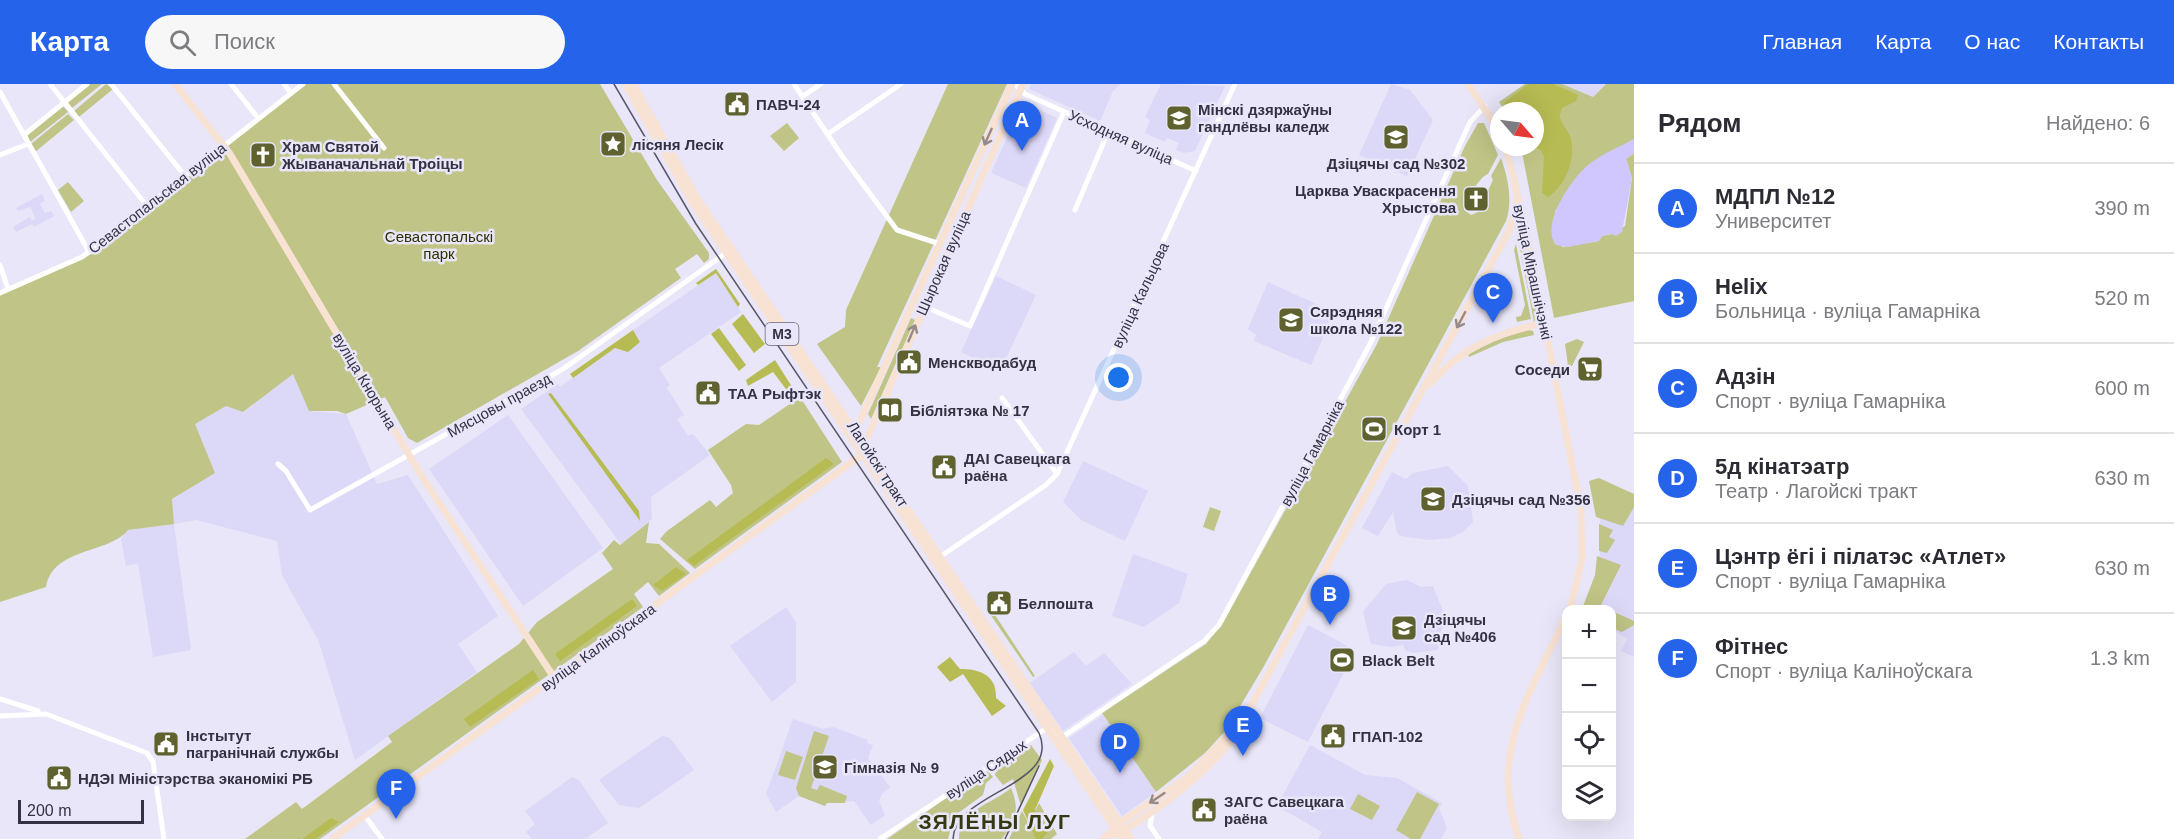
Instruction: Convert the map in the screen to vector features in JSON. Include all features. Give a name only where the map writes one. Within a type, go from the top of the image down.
[{"type":"main road","name":"вуліца Кнорына","points":[[175,84],[223,146],[409,455],[555,679]]},
{"type":"main road","name":"Лагойскі тракт","points":[[625,84],[692,202],[855,426],[1047,728],[1120,831],[1131,839]]},
{"type":"main road","name":"Лагойскі тракт","points":[[633,84],[729,251],[852,438],[938,558]]},
{"type":"main road","points":[[1468,84],[1490,115]]},
{"type":"main road","name":"Шырокая вуліца","points":[[852,438],[855,426],[940,244],[1018,85]]},
{"type":"main road","name":"Шырокая вуліца","points":[[863,454],[865,443],[1018,85]]},
{"type":"main road","name":"вуліца Мірашнічэнкі","points":[[1508,156],[1527,235],[1582,526],[1580,573],[1571,605]]},
{"type":"main road","points":[[1106,838],[1152,812],[1218,748],[1248,713],[1509,231],[1514,216],[1517,190]]},
{"type":"main road","points":[[1509,231],[1514,226],[1519,226],[1527,235]]},
{"type":"main road","points":[[909,310],[920,315]]},
{"type":"main road","points":[[1419,398],[1448,364],[1478,344],[1506,332],[1544,323]]},
{"type":"main road","name":"вуліца Каліноўскага","points":[[333,839],[863,454]]},
{"type":"main road","points":[[1519,839],[1507,791],[1511,740],[1562,626]]},
{"type":"main road","name":"Лагойскі тракт","points":[[984,628],[1062,737],[1120,831]]},
{"type":"main road","points":[[1120,831],[1176,790]]},
{"type":"street","points":[[50,84],[147,206]]},
{"type":"street","points":[[24,135],[87,84]]},
{"type":"street","points":[[111,84],[185,176]]},
{"type":"street","points":[[231,84],[258,118]]},
{"type":"street","points":[[284,84],[291,93]]},
{"type":"street","name":"Севастопальская вуліца","points":[[0,292],[69,264],[89,252],[303,84]]},
{"type":"street","points":[[334,84],[384,148]]},
{"type":"street","points":[[794,84],[897,230],[940,244]]},
{"type":"street","points":[[803,96],[821,84]]},
{"type":"street","points":[[828,134],[901,84]]},
{"type":"street","name":"вуліца Кальцова","points":[[938,558],[1046,485],[1058,474],[1235,84]]},
{"type":"street","name":"Усходняя вуліца","points":[[1018,85],[1065,112],[1196,171]]},
{"type":"street","points":[[0,92],[89,252]]},
{"type":"street","name":"вуліца Гамарніка","points":[[1062,737],[1204,641],[1220,625],[1370,344],[1470,122],[1485,106]]},
{"type":"street","points":[[923,306],[970,326],[1065,112]]},
{"type":"street","points":[[1075,210],[1108,132]]},
{"type":"street","points":[[0,155],[28,144]]},
{"type":"street","name":"Мясцовы праезд","points":[[278,464],[286,471],[310,510],[575,361],[729,251]]},
{"type":"street","points":[[0,265],[8,289]]},
{"type":"street","points":[[1002,398],[1058,474]]},
{"type":"street","points":[[0,699],[138,748],[148,754],[153,762],[164,839]]},
{"type":"street","points":[[18,705],[18,715]]},
{"type":"street","points":[[0,716],[46,714]]},
{"type":"street","points":[[1047,728],[1062,737],[1058,744]]},
{"type":"street","name":"вуліца Сядых","points":[[880,839],[1047,728]]},
{"type":"street","points":[[1152,812],[1149,820],[1159,839]]},
{"type":"street","points":[[365,816],[382,839]]},
{"type":"street","points":[[1138,821],[1152,829]]},
{"type":"shaded area","points":[[1031,84],[1121,84],[1113,91],[1100,121],[1029,89]]},
{"type":"shaded area","name":"Мінскі дзяржаўны гандлёвы каледж","points":[[1161,84],[1225,86],[1195,151],[1183,153],[1176,150],[1179,143],[1167,138],[1165,142],[1145,133],[1150,120],[1145,117]]},
{"type":"shaded area","name":"Дзіцячы сад №302","points":[[1391,84],[1410,90],[1433,120],[1407,176],[1359,155]]},
{"type":"shaded area","points":[[1528,84],[1553,84],[1578,95],[1576,101],[1562,108],[1560,114],[1572,144],[1571,161],[1560,186],[1548,197],[1542,193],[1544,102],[1505,102]]},
{"type":"shaded area","points":[[1562,84],[1605,84],[1593,97]]},
{"type":"shaded area","points":[[1023,102],[1057,118],[1026,188],[991,173]]},
{"type":"shaded area","points":[[1634,139],[1634,153],[1626,159],[1632,178],[1622,232],[1616,236],[1612,234],[1602,236],[1599,241],[1568,247],[1556,245],[1552,236],[1555,214],[1574,180],[1594,160]]},
{"type":"shaded area","points":[[42,194],[45,201],[40,204],[45,213],[51,211],[54,216],[34,227],[32,224],[16,232],[13,227],[30,217],[32,221],[36,219],[30,207],[18,211],[16,208]]},
{"type":"shaded area","points":[[716,269],[740,304],[738,307],[716,273],[698,285],[696,283]]},
{"type":"shaded area","points":[[716,273],[741,312],[659,368],[670,385],[667,388],[684,415],[677,419],[688,436],[693,434],[710,455],[651,497],[652,519],[621,544],[521,409],[558,384],[560,387],[615,348],[640,342],[633,330]]},
{"type":"shaded area","points":[[996,276],[1036,295],[1000,371],[961,352]]},
{"type":"shaded area","name":"Сярэдняя школа №122","points":[[1268,282],[1334,312],[1311,365],[1254,341],[1256,335],[1248,329]]},
{"type":"shaded area","points":[[743,314],[765,344],[754,353],[732,324]]},
{"type":"shaded area","points":[[719,328],[746,365],[739,371],[711,334]]},
{"type":"shaded area","points":[[633,330],[640,342],[628,352],[615,348],[573,378],[570,374]]},
{"type":"shaded area","points":[[775,360],[794,390],[789,393],[773,372],[748,386],[746,380]]},
{"type":"shaded area","points":[[293,373],[309,411],[346,414],[377,484],[408,475],[498,616],[458,644],[477,672],[355,760],[319,642],[282,575],[277,541],[196,520],[174,524],[172,499],[215,473],[195,424],[226,406],[244,412]]},
{"type":"shaded area","points":[[551,393],[639,511],[640,521],[548,394]]},
{"type":"shaded area","points":[[508,415],[603,548],[523,606],[429,469]]},
{"type":"shaded area","points":[[826,458],[834,464],[694,566],[687,560]]},
{"type":"shaded area","points":[[1083,461],[1148,491],[1125,541],[1081,520],[1063,502]]},
{"type":"shaded area","name":"Дзіцячы сад №356","points":[[1448,466],[1468,486],[1473,522],[1463,532],[1450,538],[1429,540],[1400,536],[1393,512],[1378,536],[1362,528],[1392,472],[1406,479],[1413,473]]},
{"type":"shaded area","points":[[1592,481],[1634,495],[1634,657],[1621,651],[1627,639],[1616,632],[1616,605],[1588,605],[1598,570],[1601,541],[1600,521]]},
{"type":"shaded area","points":[[174,524],[191,650],[153,657],[138,563],[126,566],[121,539],[128,530]]},
{"type":"shaded area","points":[[1133,554],[1188,574],[1179,603],[1144,627],[1112,616]]},
{"type":"shaded area","points":[[676,567],[686,574],[662,591],[653,585]]},
{"type":"shaded area","name":"Дзіцячы сад №406","points":[[1407,580],[1421,587],[1433,586],[1444,613],[1438,650],[1413,653],[1405,650],[1403,645],[1390,647],[1371,644],[1363,612],[1386,584]]},
{"type":"shaded area","points":[[632,599],[637,606],[560,661],[555,654]]},
{"type":"shaded area","points":[[786,607],[796,622],[796,682],[772,702],[730,646]]},
{"type":"shaded area","points":[[1308,625],[1346,645],[1350,661],[1308,742],[1260,718]]},
{"type":"shaded area","points":[[1074,652],[1086,666],[1104,653],[1132,684],[1063,731],[1030,683]]},
{"type":"shaded area","points":[[950,657],[960,669],[980,672],[990,678],[996,698],[1006,706],[992,716],[963,674],[950,682],[937,667]]},
{"type":"shaded area","points":[[533,670],[539,679],[470,727],[464,719]]},
{"type":"shaded area","points":[[1103,715],[1156,792],[1122,816],[1069,738]]},
{"type":"shaded area","name":"Гімназія № 9","points":[[793,719],[823,729],[833,727],[868,740],[867,743],[873,745],[868,758],[890,787],[882,794],[879,801],[885,815],[871,825],[854,801],[827,803],[825,806],[799,796],[776,812],[766,794]]},
{"type":"shaded area","points":[[662,736],[670,738],[694,770],[639,808],[619,805],[599,780]]},
{"type":"shaded area","points":[[1310,745],[1365,775],[1397,778],[1442,803],[1439,808],[1447,828],[1441,839],[1318,839],[1322,832],[1277,806]]},
{"type":"shaded area","points":[[1050,759],[1054,766],[1035,810],[1048,832],[1042,839],[1036,839],[1023,810]]},
{"type":"shaded area","points":[[572,777],[579,780],[608,823],[585,839],[532,839],[526,832],[535,824],[525,811]]},
{"type":"shaded area","points":[[331,818],[339,822],[315,839],[302,839]]},
{"type":"green space","points":[[89,84],[102,84],[72,108],[67,102]]},
{"type":"green space","points":[[106,84],[113,89],[79,117],[74,111]]},
{"type":"green space","name":"Севастопальскі парк","points":[[303,84],[600,84],[657,180],[709,253],[709,259],[704,263],[697,254],[675,269],[681,278],[578,351],[417,443],[408,438],[385,397],[346,414],[337,411],[309,411],[293,374],[243,412],[226,406],[195,424],[215,473],[172,499],[174,524],[128,530],[119,538],[82,552],[59,565],[51,574],[46,587],[0,602],[0,295],[88,256]]},
{"type":"green space","points":[[948,84],[1007,84],[877,367],[881,367],[861,406],[817,344],[845,327],[846,310]]},
{"type":"green space","points":[[1525,84],[1562,84],[1593,97],[1606,84],[1634,84],[1634,139],[1586,167],[1555,211],[1562,247],[1599,241],[1602,236],[1612,234],[1625,226],[1632,178],[1626,159],[1634,153],[1634,301],[1554,318],[1523,156],[1544,156],[1544,102],[1499,102]]},
{"type":"green space","points":[[62,105],[68,112],[30,142],[27,134]]},
{"type":"green space","points":[[68,114],[74,120],[35,152],[31,144]]},
{"type":"green space","points":[[787,123],[799,138],[784,151],[770,136]]},
{"type":"green space","points":[[1478,123],[1484,123],[1490,137],[1490,156],[1497,156],[1488,174],[1473,189],[1464,210],[1471,215],[1478,212],[1493,180],[1491,176],[1501,158],[1509,190],[1506,221],[1264,666],[1226,730],[1205,753],[1156,792],[1102,713],[1206,644],[1224,621],[1377,344],[1465,146]]},
{"type":"green space","points":[[68,182],[84,201],[71,212],[58,190]]},
{"type":"green space","points":[[1517,233],[1522,236],[1538,315],[1534,322]]},
{"type":"green space","points":[[1516,244],[1531,319],[1517,322],[1516,317],[1521,316],[1525,305],[1514,250]]},
{"type":"green space","points":[[911,318],[915,320],[871,419],[868,414]]},
{"type":"green space","points":[[1533,331],[1534,335],[1503,342],[1469,357],[1468,354],[1507,335]]},
{"type":"green space","points":[[1577,339],[1584,342],[1572,366],[1568,366],[1565,344]]},
{"type":"green space","points":[[800,397],[842,462],[695,569],[660,539],[667,531],[710,500],[716,507],[733,493],[731,485],[708,450],[746,424],[759,425]]},
{"type":"green space","points":[[1599,478],[1634,494],[1634,507],[1623,526],[1596,517],[1589,481]]},
{"type":"green space","points":[[1210,507],[1221,511],[1214,531],[1203,527]]},
{"type":"green space","points":[[649,522],[646,543],[659,544],[690,573],[659,596],[648,582],[634,594],[643,607],[320,839],[245,839],[296,802],[302,809],[392,742],[388,736],[519,644],[537,622],[613,569],[602,553],[614,540],[620,545]]},
{"type":"green space","points":[[1599,524],[1613,530],[1609,537],[1615,540],[1607,553],[1599,551]]},
{"type":"green space","points":[[1597,556],[1621,565],[1601,605],[1584,605],[1595,575]]},
{"type":"green space","points":[[991,609],[1035,676],[1033,677],[988,611]]},
{"type":"green space","points":[[1616,613],[1634,621],[1634,625],[1622,632],[1616,630]]},
{"type":"green space","points":[[814,731],[829,736],[811,788],[817,790],[820,785],[847,796],[845,803],[827,803],[825,806],[799,796],[796,788]]},
{"type":"green space","points":[[1031,745],[1042,760],[1021,806],[1013,779],[1003,785],[995,775],[996,770]]},
{"type":"green space","points":[[786,751],[803,757],[795,780],[778,775]]},
{"type":"green space","points":[[987,770],[993,777],[986,783],[983,795],[954,816],[948,839],[887,839]]},
{"type":"green space","points":[[1011,788],[1016,808],[1015,814],[1011,826],[1002,839],[959,839],[961,829],[971,814]]},
{"type":"green space","points":[[1417,792],[1439,804],[1420,839],[1411,839],[1396,830]]},
{"type":"green space","points":[[1358,794],[1380,806],[1372,820],[1350,809]]},
{"type":"green space","points":[[1039,803],[1057,834],[1051,839],[1009,839],[1022,811],[1029,824]]},
{"type":"tram line","points":[[614,84],[696,224],[1039,733],[1042,751],[1035,765],[1022,777],[970,810],[958,823],[953,839]]},
{"type":"tram line","points":[[1005,839],[1039,766]]},
{"type":"place","name":"ПАВЧ-24","points":[[737,104]]},
{"type":"place","name":"Мінскі дзяржаўны гандлёвы каледж","points":[[1179,118]]},
{"type":"place","name":"Дзіцячы сад №302","points":[[1396,137]]},
{"type":"place","name":"лісяня Лесік","points":[[613,144]]},
{"type":"place","name":"МДПЛ №12","points":[[1022,151]]},
{"type":"place","name":"Храм Святой Жываначальнай Троіцы","points":[[263,155]]},
{"type":"place","name":"Царква Уваскрасення Хрыстова","points":[[1476,199]]},
{"type":"place","name":"Сярэдняя школа №122","points":[[1291,320]]},
{"type":"place","name":"Адзін","points":[[1493,323]]},
{"type":"place","name":"Менскводабуд","points":[[909,362]]},
{"type":"place","name":"Соседи","points":[[1590,369]]},
{"type":"place","name":"ТАА Рыфтэк","points":[[708,393]]},
{"type":"place","name":"Бібліятэка № 17","points":[[890,410]]},
{"type":"place","name":"Корт 1","points":[[1374,429]]},
{"type":"place","name":"ДАІ Савецкага раёна","points":[[944,467]]},
{"type":"place","name":"Дзіцячы сад №356","points":[[1433,499]]},
{"type":"place","name":"Белпошта","points":[[999,603]]},
{"type":"place","name":"Helix","points":[[1330,625]]},
{"type":"place","name":"Дзіцячы сад №406","points":[[1404,628]]},
{"type":"place","name":"Black Belt","points":[[1342,660]]},
{"type":"place","name":"ГПАП-102","points":[[1333,736]]},
{"type":"place","name":"Інстытут пагранічнай службы","points":[[166,744]]},
{"type":"place","name":"Цэнтр ёгі і пілатэс «Атлет»","points":[[1243,756]]},
{"type":"place","name":"Гімназія № 9","points":[[825,767]]},
{"type":"place","name":"5д кінатэатр","points":[[1120,773]]},
{"type":"place","name":"НДЭІ Міністэрства эканомікі РБ","points":[[59,778]]},
{"type":"place","name":"ЗАГС Савецкага раёна","points":[[1204,810]]},
{"type":"place","name":"Фітнес","points":[[396,819]]},
{"type":"district","name":"ЗЯЛЁНЫ ЛУГ","points":[[995,821]]}]
